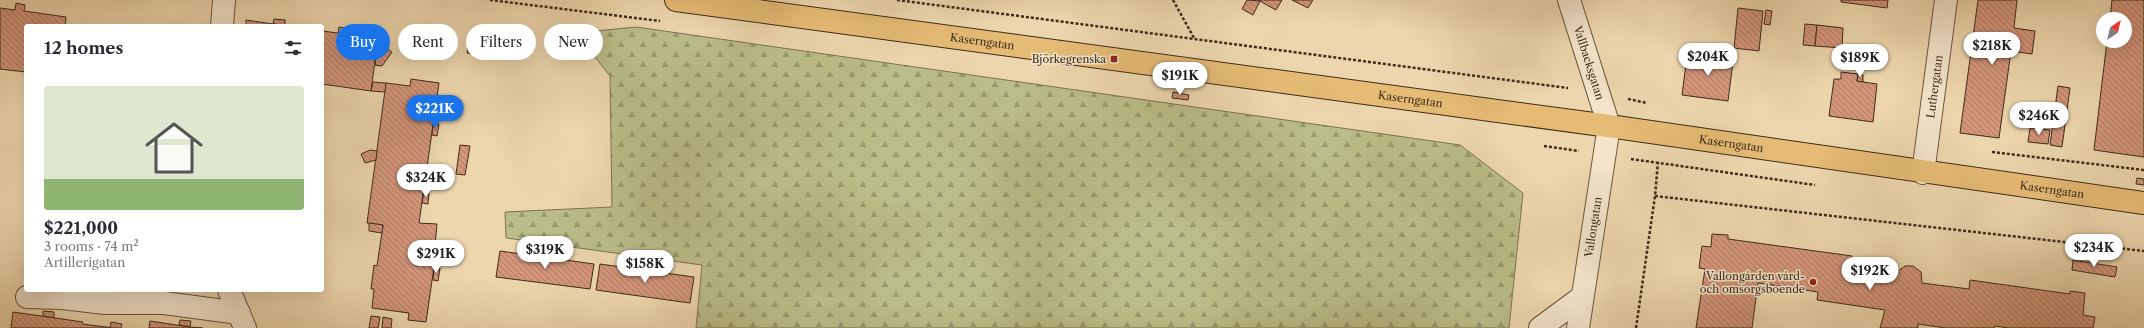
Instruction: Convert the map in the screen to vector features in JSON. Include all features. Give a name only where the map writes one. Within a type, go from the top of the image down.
[{"type":"main road","name":"Kaserngatan","points":[[676,0],[1609,126],[1660,135],[1923,173],[2144,203]]},
{"type":"street","points":[[222,24],[224,0]]},
{"type":"street","name":"Vallbacksgatan","points":[[1569,0],[1609,126]]},
{"type":"street","name":"Luthergatan","points":[[1923,173],[1946,0]]},
{"type":"street","name":"Vallongatan","points":[[1578,328],[1609,126]]},
{"type":"street","points":[[230,292],[242,321]]},
{"type":"street","points":[[1540,328],[1582,297]]},
{"type":"street","points":[[27,298],[62,298],[105,303],[164,303],[242,321]]},
{"type":"path","points":[[897,0],[1598,92],[1652,104]]},
{"type":"path","points":[[1173,0],[1194,38]]},
{"type":"path","points":[[1636,328],[1655,196],[1660,135]]},
{"type":"path","points":[[1655,196],[2144,251]]},
{"type":"green space","points":[[636,27],[1460,145],[1523,193],[1509,328],[696,328],[702,265],[506,238],[505,212],[612,207],[610,76],[597,60],[603,60],[603,30]]},
{"type":"building","points":[[1247,0],[1260,1],[1253,15],[1242,9]]},
{"type":"building","points":[[1258,0],[1282,0],[1276,10]]},
{"type":"building","points":[[1292,0],[1313,0],[1308,8]]},
{"type":"building","points":[[1841,0],[1888,0],[1887,8],[1841,2]]},
{"type":"building","points":[[1978,0],[2017,0],[2014,28],[2035,31],[2032,54],[2011,51],[1999,138],[1960,133]]},
{"type":"building","points":[[2112,0],[2144,0],[2144,157],[2094,150],[2106,48],[2132,48],[2132,12],[2111,12]]},
{"type":"building","points":[[16,3],[25,5],[24,11],[66,17],[65,24],[24,24],[24,72],[0,69],[0,8],[15,10]]},
{"type":"building","points":[[1738,8],[1763,11],[1759,51],[1734,48]]},
{"type":"building","points":[[1766,10],[1772,11],[1770,25],[1764,24]]},
{"type":"building","points":[[274,19],[285,20],[285,24],[273,24]]},
{"type":"building","points":[[246,20],[273,24],[246,24]]},
{"type":"building","points":[[1805,24],[1817,25],[1815,46],[1803,45]]},
{"type":"building","points":[[1817,25],[1843,28],[1842,48],[1815,46]]},
{"type":"building","points":[[324,31],[336,33],[336,60],[375,60],[371,91],[324,84]]},
{"type":"building","points":[[1713,51],[1730,53],[1729,61],[1733,62],[1728,101],[1682,95],[1687,56],[1712,59]]},
{"type":"building","points":[[376,60],[386,60],[382,66],[375,65]]},
{"type":"building","points":[[1841,72],[1858,74],[1857,81],[1877,84],[1873,122],[1829,116],[1834,79],[1841,79]]},
{"type":"building","points":[[1858,74],[1863,75],[1863,82],[1857,81]]},
{"type":"building","points":[[411,79],[439,83],[419,223],[437,224],[434,267],[426,322],[408,320],[409,313],[372,308],[374,289],[371,289],[374,265],[377,266],[383,225],[367,223],[386,83],[410,86]]},
{"type":"building","points":[[373,82],[386,83],[385,92],[371,91]]},
{"type":"building","points":[[2058,86],[2070,88],[2062,147],[2050,145]]},
{"type":"building","points":[[1173,92],[1189,95],[1188,100],[1172,98]]},
{"type":"building","points":[[433,123],[439,124],[437,136],[432,135]]},
{"type":"building","points":[[2030,128],[2050,130],[2048,144],[2028,142]]},
{"type":"building","points":[[460,145],[470,146],[465,175],[456,174]]},
{"type":"building","points":[[370,150],[377,151],[376,160],[365,163],[361,154]]},
{"type":"building","points":[[2137,178],[2144,179],[2144,185],[2136,184]]},
{"type":"building","points":[[424,192],[429,193],[428,204],[422,203]]},
{"type":"building","points":[[369,223],[383,225],[382,233],[369,231]]},
{"type":"building","name":"Vallongården vård- och omsorgsboende","points":[[1712,234],[1728,235],[1728,239],[1852,256],[1851,265],[1898,271],[1905,266],[1913,266],[1921,272],[1922,283],[1969,289],[1970,280],[2070,294],[2070,291],[2085,293],[2083,315],[2095,317],[2093,328],[2008,328],[1995,326],[1994,328],[1946,328],[1918,324],[1918,328],[1880,328],[1885,310],[1817,300],[1818,292],[1758,283],[1752,328],[1696,328],[1705,269],[1699,268],[1702,246],[1711,247]]},
{"type":"building","points":[[500,251],[594,264],[590,289],[496,277]]},
{"type":"building","points":[[2073,260],[2117,267],[2115,277],[2072,270]]},
{"type":"building","points":[[600,264],[694,277],[690,303],[596,290]]},
{"type":"building","points":[[434,267],[440,268],[438,281],[433,280]]},
{"type":"building","points":[[43,311],[54,312],[54,318],[43,316]]},
{"type":"building","points":[[13,312],[83,322],[82,324],[114,328],[11,328]]},
{"type":"building","points":[[371,316],[380,317],[378,328],[369,328]]},
{"type":"building","points":[[383,317],[392,319],[391,328],[382,328]]},
{"type":"building","points":[[180,320],[191,321],[190,327],[179,325]]},
{"type":"building","points":[[150,321],[190,327],[203,328],[149,328]]},
{"type":"building","points":[[111,322],[122,324],[121,328],[110,328]]},
{"type":"place","name":"Björkegrenska","points":[[1114,59]]},
{"type":"place","name":"Vallongården vård- och omsorgsboende","points":[[1813,282]]}]
